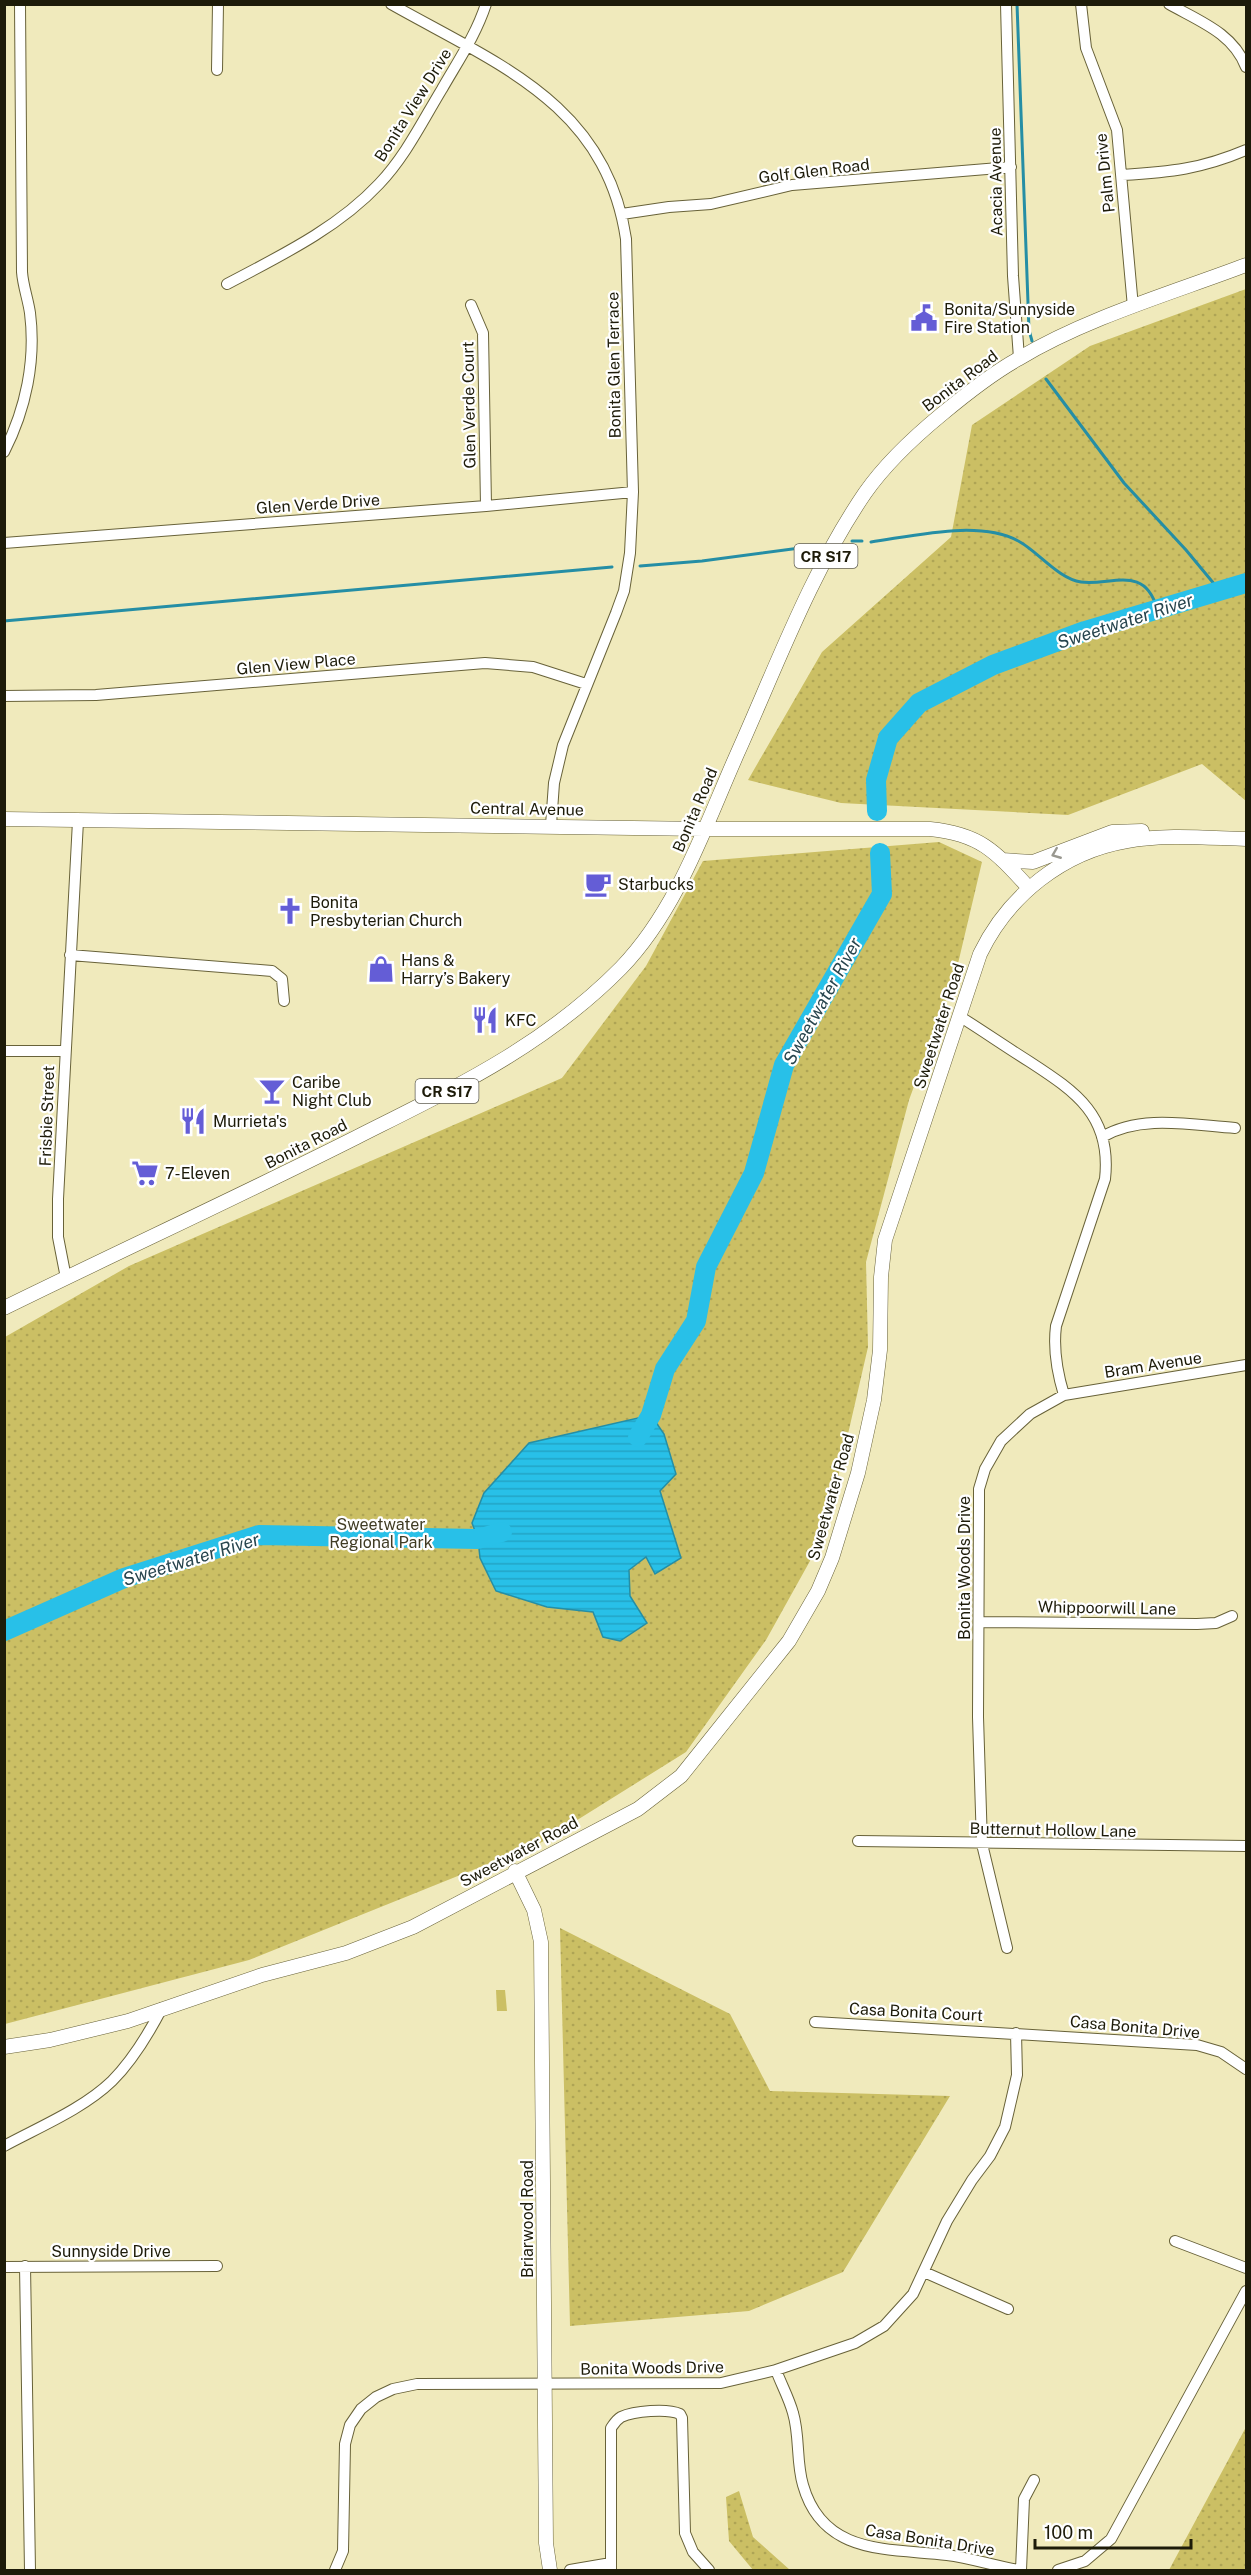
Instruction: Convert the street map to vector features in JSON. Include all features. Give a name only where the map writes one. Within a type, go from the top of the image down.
[{"type":"main road","name":"Bonita Road","points":[[4,1308],[229,1201],[468,1081],[539,1039],[599,988],[644,942],[686,873],[826,556],[866,491],[921,431],[969,392],[1018,358],[1133,307],[1246,265]]},
{"type":"main road","name":"Central Avenue","points":[[4,819],[551,825],[704,829],[907,828],[958,832],[979,841],[1002,860],[1028,887]]},
{"type":"main road","points":[[1002,860],[1033,862],[1112,832],[1159,830],[1171,838]]},
{"type":"main road","name":"Sweetwater Road","points":[[4,2047],[50,2040],[117,2023],[262,1976],[346,1953],[413,1927],[515,1871],[638,1809],[681,1776],[789,1641],[818,1591],[832,1558],[858,1473],[874,1400],[880,1350],[881,1278],[885,1240],[959,1016],[990,934],[1028,887],[1062,865],[1092,851],[1127,841],[1171,838],[1246,838]]},
{"type":"main road","name":"Briarwood Road","points":[[515,1871],[534,1910],[541,1942],[546,2542],[550,2571]]},
{"type":"street","points":[[4,452],[22,409],[31,351],[30,311],[22,272],[20,4]]},
{"type":"street","points":[[217,70],[218,4]]},
{"type":"street","name":"Bonita Glen Terrace","points":[[391,4],[527,81],[554,102],[577,127],[604,168],[622,214],[626,239],[633,492],[630,553],[624,591],[560,754],[554,783],[551,825]]},
{"type":"street","name":"Bonita View Drive","points":[[227,284],[314,235],[354,208],[379,185],[411,142],[479,25],[486,4]]},
{"type":"street","name":"Acacia Avenue","points":[[1005,4],[1013,276],[1018,358]]},
{"type":"street","name":"Palm Drive","points":[[1081,4],[1086,48],[1117,130],[1133,307]]},
{"type":"street","points":[[1169,4],[1228,38],[1246,67]]},
{"type":"street","points":[[1122,175],[1177,172],[1210,165],[1246,150]]},
{"type":"street","name":"Golf Glen Road","points":[[622,214],[711,204],[792,185],[1011,167]]},
{"type":"street","name":"Glen Verde Court","points":[[471,305],[483,333],[486,506]]},
{"type":"street","name":"Glen Verde Drive","points":[[4,543],[486,506],[633,492]]},
{"type":"street","name":"Glen View Place","points":[[4,696],[106,694],[485,663],[533,667],[586,684]]},
{"type":"street","name":"Frisbie Street","points":[[66,1278],[58,1237],[64,1051],[78,821]]},
{"type":"street","points":[[70,955],[272,970],[282,979],[284,1001]]},
{"type":"street","points":[[959,1016],[1070,1088],[1093,1115],[1102,1137],[1106,1157],[1105,1179],[1056,1326],[1056,1361],[1064,1395]]},
{"type":"street","points":[[4,1051],[64,1051]]},
{"type":"street","points":[[1102,1137],[1119,1127],[1141,1123],[1235,1128]]},
{"type":"street","name":"Bram Avenue","points":[[1064,1395],[1246,1365]]},
{"type":"street","name":"Bonita Woods Drive","points":[[1007,1948],[982,1844],[978,1717],[979,1490],[985,1469],[1001,1441],[1017,1424],[1064,1395]]},
{"type":"street","name":"Whippoorwill Lane","points":[[979,1622],[1197,1624],[1216,1623],[1232,1616]]},
{"type":"street","name":"Butternut Hollow Lane","points":[[858,1841],[1246,1846]]},
{"type":"street","points":[[4,2146],[74,2108],[111,2081],[133,2055],[162,2008]]},
{"type":"street","name":"Casa Bonita Court","points":[[815,2022],[1016,2033]]},
{"type":"street","name":"Bonita Woods Drive","points":[[336,2571],[343,2550],[345,2444],[350,2425],[368,2402],[384,2392],[417,2384],[721,2383],[776,2370],[855,2343],[884,2326],[908,2301],[947,2221],[990,2156],[1005,2127],[1017,2075],[1016,2033]]},
{"type":"street","name":"Casa Bonita Drive","points":[[1016,2033],[1197,2045],[1221,2052],[1246,2069]]},
{"type":"street","points":[[1175,2241],[1246,2268]]},
{"type":"street","points":[[25,2266],[30,2571]]},
{"type":"street","name":"Sunnyside Drive","points":[[4,2267],[217,2266]]},
{"type":"street","points":[[924,2272],[1008,2309]]},
{"type":"street","points":[[1058,2571],[1085,2561],[1111,2539],[1246,2291]]},
{"type":"street","name":"Casa Bonita Drive","points":[[776,2370],[793,2413],[802,2483],[816,2512],[831,2529],[851,2542],[874,2550],[949,2556],[1020,2571]]},
{"type":"street","points":[[570,2571],[611,2567],[611,2428],[616,2421],[625,2416],[673,2411],[680,2414],[682,2418],[685,2533],[693,2552],[709,2571]]},
{"type":"street","points":[[1020,2571],[1024,2499],[1034,2480]]},
{"type":"green space","points":[[1246,289],[1246,801],[1202,764],[1068,815],[841,803],[748,780],[822,652],[951,537],[972,425],[1090,346]]},
{"type":"green space","name":"Sweetwater Regional Park","points":[[939,842],[982,862],[956,972],[909,1100],[866,1262],[868,1347],[825,1534],[766,1640],[686,1752],[542,1842],[249,1960],[5,2024],[5,1337],[129,1266],[562,1078],[646,966],[703,861]]},
{"type":"green space","points":[[560,1928],[730,2014],[770,2091],[950,2096],[843,2272],[749,2311],[570,2326]]},
{"type":"green space","points":[[496,1990],[505,1990],[507,2011],[497,2011]]},
{"type":"green space","points":[[1246,2427],[1246,2570],[1169,2570]]},
{"type":"green space","points":[[739,2491],[753,2537],[790,2570],[753,2570],[729,2541],[726,2497]]},
{"type":"water","points":[[651,1415],[664,1434],[676,1474],[660,1491],[681,1558],[655,1574],[646,1557],[629,1570],[630,1596],[647,1623],[620,1641],[603,1637],[593,1612],[547,1607],[496,1591],[480,1558],[478,1539],[472,1523],[484,1493],[529,1443]]},
{"type":"waterway","points":[[1017,4],[1029,330],[1032,341]]},
{"type":"waterway","points":[[1046,379],[1124,483],[1186,550],[1220,591]]},
{"type":"waterway","points":[[871,542],[947,531],[986,531],[1004,535],[1027,546],[1057,571],[1073,580],[1136,582],[1144,586],[1152,595],[1157,609]]},
{"type":"waterway","points":[[852,541],[862,541]]},
{"type":"waterway","points":[[640,566],[702,561],[815,546]]},
{"type":"waterway","points":[[4,621],[612,567]]},
{"type":"waterway","name":"Sweetwater River","points":[[877,811],[876,780],[888,738],[919,703],[993,665],[1085,631],[1246,583]]},
{"type":"waterway","name":"Sweetwater River","points":[[638,1437],[651,1415],[665,1369],[696,1321],[706,1267],[754,1173],[784,1065],[882,894],[880,853]]},
{"type":"waterway","name":"Sweetwater River","points":[[4,1631],[124,1578],[259,1535],[478,1539],[502,1532]]},
{"type":"place","name":"Bonita/Sunnyside Fire Station","points":[[924,318]]},
{"type":"place","name":"Starbucks","points":[[598,884]]},
{"type":"place","name":"Bonita Presbyterian Church","points":[[290,911]]},
{"type":"place","name":"Hans & Harry’s Bakery","points":[[381,969]]},
{"type":"place","name":"KFC","points":[[485,1020]]},
{"type":"place","name":"Caribe Night Club","points":[[272,1091]]},
{"type":"place","name":"Murrieta's","points":[[193,1121]]},
{"type":"place","name":"7-Eleven","points":[[145,1173]]}]
